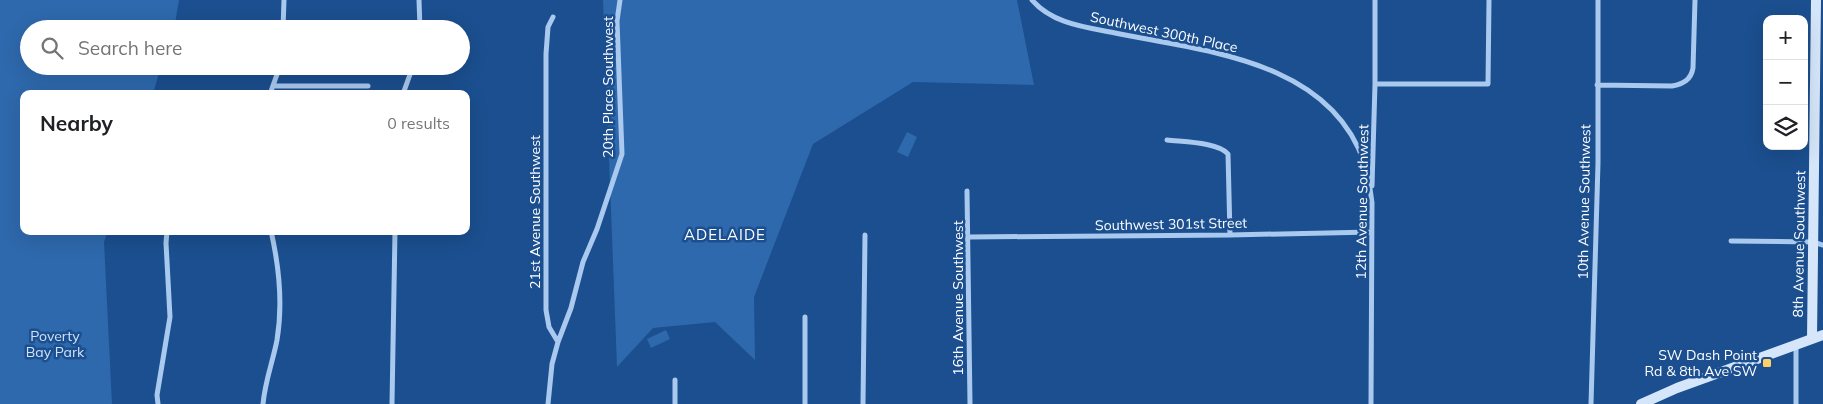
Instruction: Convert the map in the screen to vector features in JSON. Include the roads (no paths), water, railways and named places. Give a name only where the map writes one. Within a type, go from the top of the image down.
[{"type":"street","points":[[284,0],[284,20]]},
{"type":"street","points":[[419,0],[420,20]]},
{"type":"street","name":"20th Place Southwest","points":[[558,342],[571,308],[581,267],[597,228],[622,154],[618,21],[620,0]]},
{"type":"street","name":"Southwest 300th Place","points":[[1032,0],[1049,14],[1070,24],[1189,46],[1234,57],[1267,68],[1303,87],[1332,110],[1356,142],[1368,175],[1372,203]]},
{"type":"street","name":"12th Avenue Southwest","points":[[1371,404],[1375,0]]},
{"type":"street","points":[[1375,84],[1488,84],[1489,0]]},
{"type":"street","name":"10th Avenue Southwest","points":[[1591,404],[1598,162],[1598,0]]},
{"type":"street","points":[[1597,85],[1672,86],[1684,83],[1689,79],[1693,68],[1695,0]]},
{"type":"street","name":"8th Avenue Southwest","points":[[1812,339],[1818,244],[1819,46],[1816,0]]},
{"type":"street","name":"21st Avenue Southwest","points":[[554,17],[548,27],[546,54],[546,310],[549,327],[558,342]]},
{"type":"street","points":[[272,90],[277,75]]},
{"type":"street","points":[[405,90],[410,75]]},
{"type":"street","points":[[273,86],[368,86]]},
{"type":"street","points":[[1167,140],[1216,146],[1228,154],[1230,235]]},
{"type":"street","name":"16th Avenue Southwest","points":[[967,191],[970,404]]},
{"type":"street","name":"Southwest 301st Street","points":[[969,237],[1372,232]]},
{"type":"street","points":[[158,404],[157,395],[170,317],[167,235]]},
{"type":"street","points":[[263,404],[265,386],[276,346],[279,325],[279,281],[273,235]]},
{"type":"street","points":[[392,404],[395,235]]},
{"type":"street","points":[[863,404],[865,235]]},
{"type":"street","points":[[1730,241],[1818,244]]},
{"type":"street","points":[[805,316],[805,404]]},
{"type":"street","points":[[1641,404],[1677,388],[1823,335]]},
{"type":"street","points":[[548,404],[552,364],[558,342]]},
{"type":"street","points":[[1796,345],[1796,404]]},
{"type":"street","points":[[675,380],[675,404]]},
{"type":"place","name":"SW Dash Point Rd & 8th Ave SW","points":[[1767,363]]},
{"type":"district","name":"ADELAIDE","points":[[725,235]]},
{"type":"park label","name":"Poverty Bay Park","points":[[55,344]]}]
